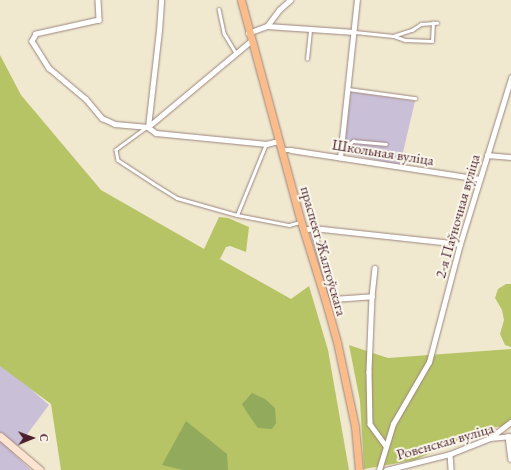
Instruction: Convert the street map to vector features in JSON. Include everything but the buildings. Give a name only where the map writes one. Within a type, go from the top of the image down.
[{"type":"main road","name":"праспект Жалтоўскага","points":[[241,0],[248,33],[338,349],[355,427],[359,470]]},
{"type":"street","points":[[98,0],[99,20],[36,34],[32,41],[48,68],[86,99],[102,118],[115,124],[148,127],[156,133],[266,144],[279,141]]},
{"type":"street","points":[[148,127],[161,0]]},
{"type":"street","points":[[267,26],[279,10],[290,0]]},
{"type":"street","points":[[340,158],[357,0]]},
{"type":"street","points":[[248,33],[267,26],[354,32]]},
{"type":"street","points":[[148,127],[251,41]]},
{"type":"street","name":"2-я Паўночная вуліца","points":[[379,470],[393,424],[429,362],[460,244],[511,78]]},
{"type":"street","name":"Школьная вуліца","points":[[282,150],[291,150],[480,179]]},
{"type":"street","points":[[487,155],[511,157]]},
{"type":"street","points":[[313,228],[333,299],[372,296]]},
{"type":"street","points":[[304,230],[313,228],[460,244]]},
{"type":"street","points":[[375,268],[372,296],[368,393],[370,424],[386,446]]},
{"type":"street","points":[[490,438],[511,422]]},
{"type":"street","points":[[0,436],[40,470]]},
{"type":"street","points":[[509,436],[511,459]]},
{"type":"street","name":"Ровенская вуліца","points":[[386,470],[450,454],[490,438],[509,436]]},
{"type":"street","points":[[450,454],[451,470]]},
{"type":"lane","points":[[219,8],[224,33],[236,54]]},
{"type":"lane","points":[[354,32],[393,36],[405,40],[432,42],[433,23]]},
{"type":"lane","points":[[393,36],[412,30],[421,24],[437,23]]},
{"type":"lane","points":[[307,59],[310,28]]},
{"type":"lane","points":[[348,88],[415,98]]},
{"type":"lane","points":[[148,127],[116,150],[118,160],[177,198],[237,215],[289,225],[301,222]]},
{"type":"lane","points":[[341,151],[353,141],[386,144]]},
{"type":"lane","points":[[237,215],[266,144]]},
{"type":"shaded area","points":[[351,92],[415,101],[400,165],[343,153]]},
{"type":"shaded area","points":[[0,362],[49,405],[13,453],[31,470],[0,470]]},
{"type":"green space","points":[[0,55],[21,95],[101,190],[204,249],[219,217],[228,218],[249,227],[246,252],[230,246],[226,247],[220,259],[291,299],[309,286],[328,350],[349,470],[61,470],[51,404],[0,366]]},
{"type":"green space","points":[[506,284],[511,284],[511,347],[505,345],[500,334],[504,320],[502,310],[495,298],[498,289]]},
{"type":"green space","points":[[349,345],[388,358],[511,349],[511,425],[483,429],[415,460],[364,469],[360,401]]},
{"type":"green space","points":[[252,393],[265,399],[275,408],[276,423],[272,429],[258,428],[242,404]]},
{"type":"green space","points":[[186,421],[227,454],[228,470],[183,470],[162,465]]}]
